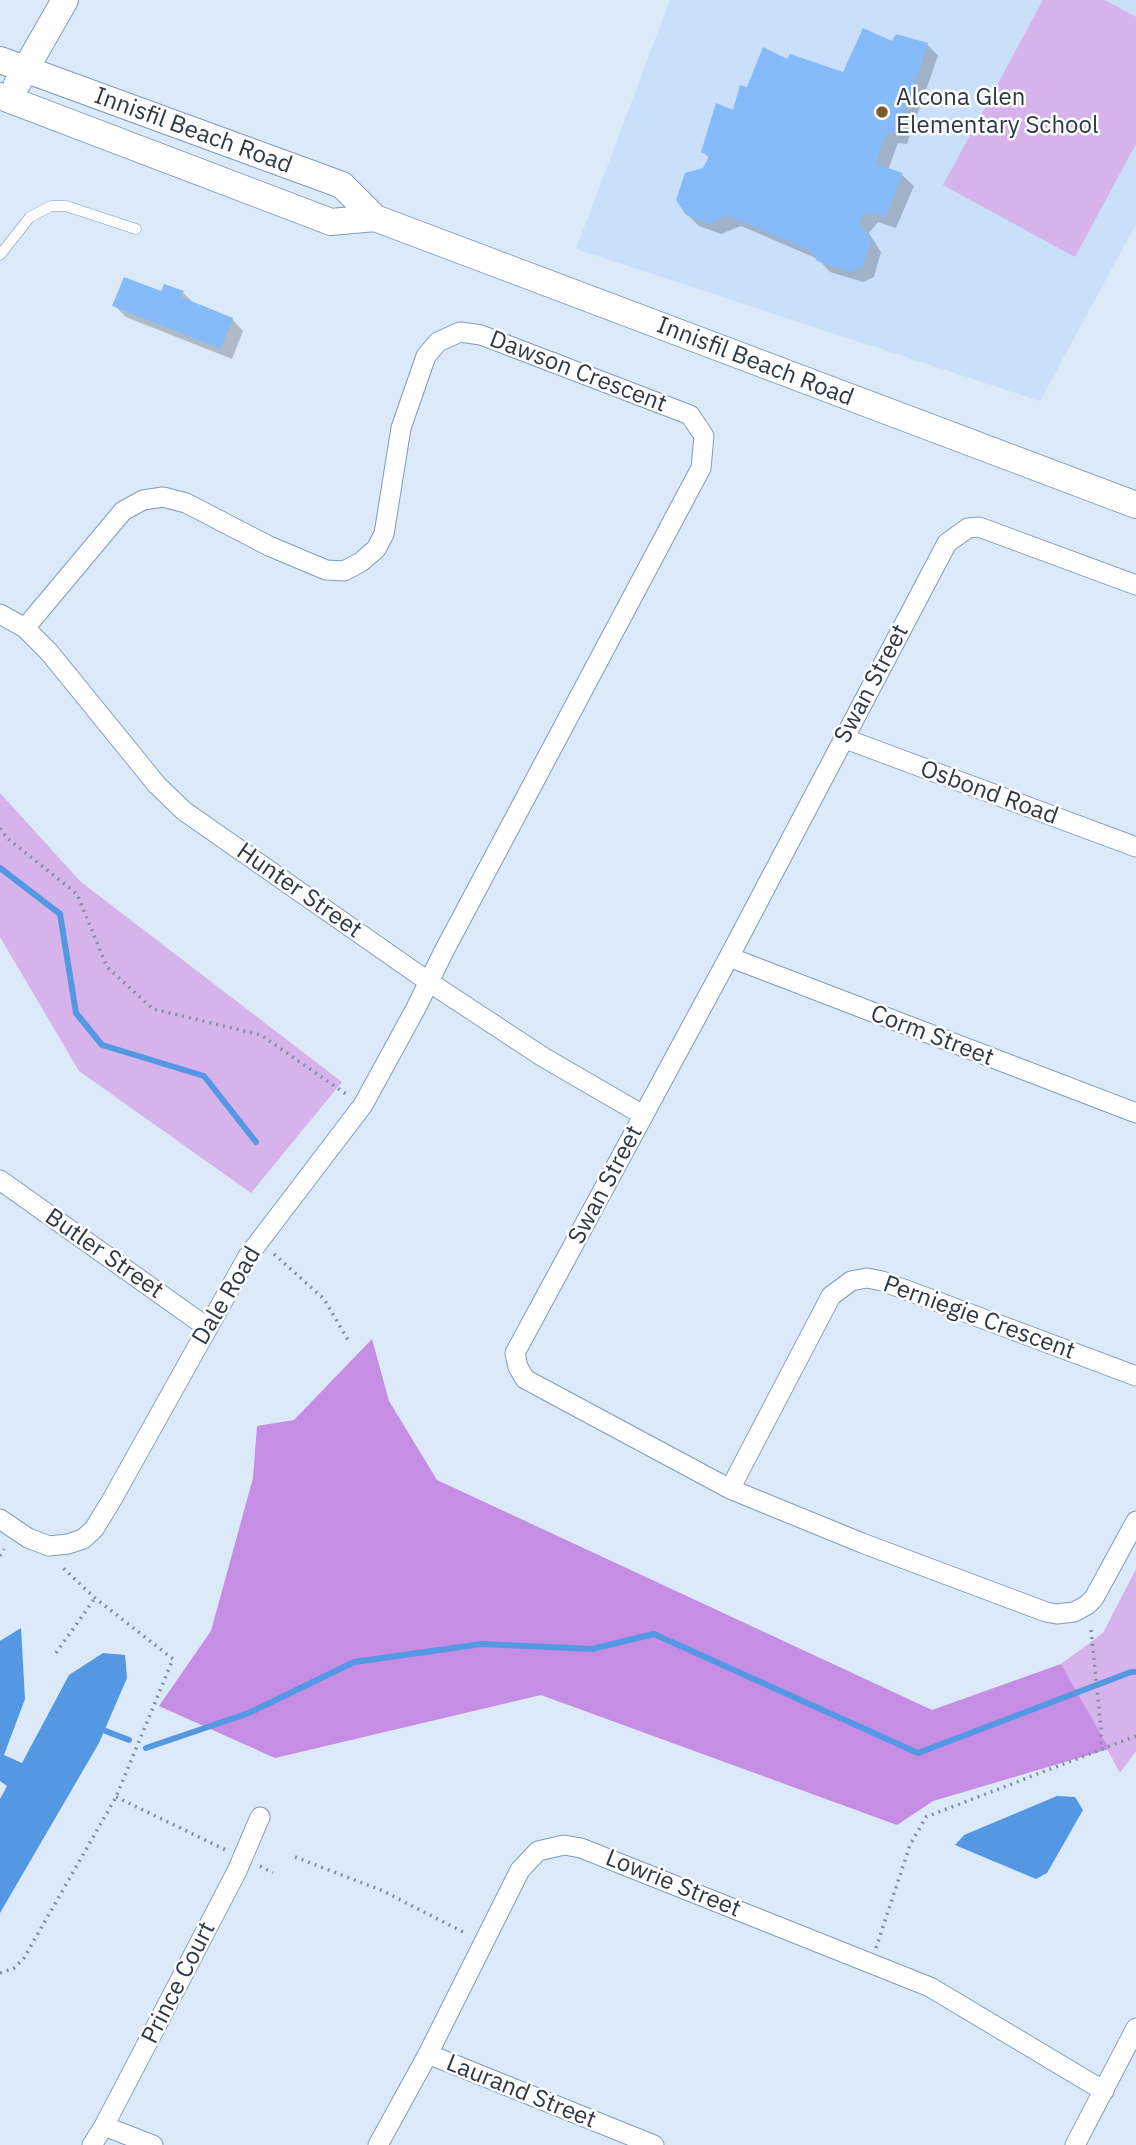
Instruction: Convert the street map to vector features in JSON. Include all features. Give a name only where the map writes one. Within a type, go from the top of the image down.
[{"type":"main road","points":[[3,103],[65,0]]},
{"type":"main road","name":"Innisfil Beach Road","points":[[0,60],[342,185],[375,218],[1136,505]]},
{"type":"main road","name":"Innisfil Beach Road","points":[[3,103],[331,222],[375,218]]},
{"type":"street","name":"Dawson Crescent","points":[[25,628],[123,511],[143,500],[163,497],[186,503],[269,546],[326,570],[344,571],[361,562],[376,549],[384,534],[401,428],[426,356],[438,342],[460,332],[481,335],[690,415],[704,436],[701,467],[429,982]]},
{"type":"street","name":"Swan Street","points":[[1136,585],[979,527],[968,528],[947,543],[729,957],[515,1353],[525,1379],[730,1489],[875,1548],[1046,1612],[1057,1614],[1077,1610],[1094,1598],[1136,1521]]},
{"type":"street","name":"Hunter Street","points":[[0,614],[25,628],[49,652],[157,785],[184,811],[429,982],[543,1057],[643,1115]]},
{"type":"street","name":"Osbond Road","points":[[842,738],[1136,847]]},
{"type":"street","name":"Corm Street","points":[[729,957],[1136,1113]]},
{"type":"street","name":"Dale Road","points":[[0,1519],[28,1538],[49,1546],[83,1539],[94,1528],[248,1256],[363,1105],[429,982]]},
{"type":"street","name":"Butler Street","points":[[0,1180],[208,1328]]},
{"type":"street","name":"Perniegie Crescent","points":[[730,1489],[831,1296],[851,1281],[867,1278],[882,1281],[1136,1376]]},
{"type":"street","name":"Prince Court","points":[[92,2145],[242,1858],[260,1817]]},
{"type":"street","name":"Lowrie Street","points":[[378,2145],[428,2054],[525,1863],[538,1851],[564,1845],[581,1848],[930,1987],[1104,2091]]},
{"type":"street","points":[[1075,2145],[1136,2028]]},
{"type":"street","name":"Laurand Street","points":[[428,2054],[654,2145]]},
{"type":"street","points":[[104,2126],[153,2145]]},
{"type":"lane","points":[[0,255],[30,216],[51,206],[66,206],[135,229]]},
{"type":"path","points":[[0,828],[7,838],[76,894],[107,967],[153,1009],[261,1035],[363,1105]]},
{"type":"path","points":[[260,1240],[324,1299],[348,1340]]},
{"type":"path","points":[[0,1556],[4,1549]]},
{"type":"path","points":[[0,1973],[14,1968],[24,1958],[116,1797],[173,1659],[95,1598],[62,1567]]},
{"type":"path","points":[[56,1653],[95,1598]]},
{"type":"path","points":[[1091,1630],[1101,1749]]},
{"type":"path","points":[[871,1963],[910,1845],[926,1817],[1136,1736]]},
{"type":"path","points":[[116,1797],[274,1873]]},
{"type":"path","points":[[295,1857],[381,1890],[484,1943]]},
{"type":"shaded area","name":"Alcona Glen Elementary School","points":[[670,0],[1136,0],[1136,224],[1040,401],[576,249]]},
{"type":"shaded area","points":[[1043,0],[1105,0],[1136,17],[1136,144],[1075,257],[943,185]]},
{"type":"shaded area","points":[[0,793],[81,882],[342,1082],[251,1193],[79,1071],[0,937]]},
{"type":"shaded area","points":[[372,1339],[389,1401],[437,1480],[932,1710],[1061,1664],[1109,1749],[933,1801],[897,1825],[541,1695],[275,1758],[159,1706],[211,1631],[253,1478],[257,1426],[294,1420]]},
{"type":"shaded area","points":[[1136,1569],[1136,1751],[1120,1773],[1061,1664],[1103,1633]]},
{"type":"water","points":[[21,1628],[25,1699],[4,1755],[22,1763],[69,1675],[103,1653],[125,1655],[127,1678],[99,1743],[0,1913],[0,1799],[7,1786],[0,1781],[0,1641]]},
{"type":"water","points":[[1057,1796],[1075,1797],[1083,1810],[1047,1873],[1036,1879],[955,1845],[964,1835]]},
{"type":"building","points":[[863,28],[892,41],[896,34],[928,43],[896,133],[887,132],[875,164],[903,173],[885,217],[866,212],[859,221],[871,240],[863,266],[850,272],[817,261],[811,251],[728,215],[709,224],[686,215],[676,200],[685,173],[703,168],[709,156],[701,152],[716,103],[733,110],[740,85],[747,87],[763,47],[787,59],[790,54],[843,72]]},
{"type":"building","points":[[124,277],[161,291],[164,284],[184,291],[181,297],[233,318],[221,349],[112,306]]},
{"type":"waterway","points":[[0,868],[60,914],[76,1013],[102,1045],[204,1076],[256,1142]]},
{"type":"waterway","points":[[146,1748],[249,1713],[354,1662],[482,1644],[592,1649],[654,1634],[918,1753],[1136,1672]]},
{"type":"waterway","points":[[98,1728],[129,1740]]},
{"type":"place","name":"Alcona Glen Elementary School","points":[[882,112]]}]
